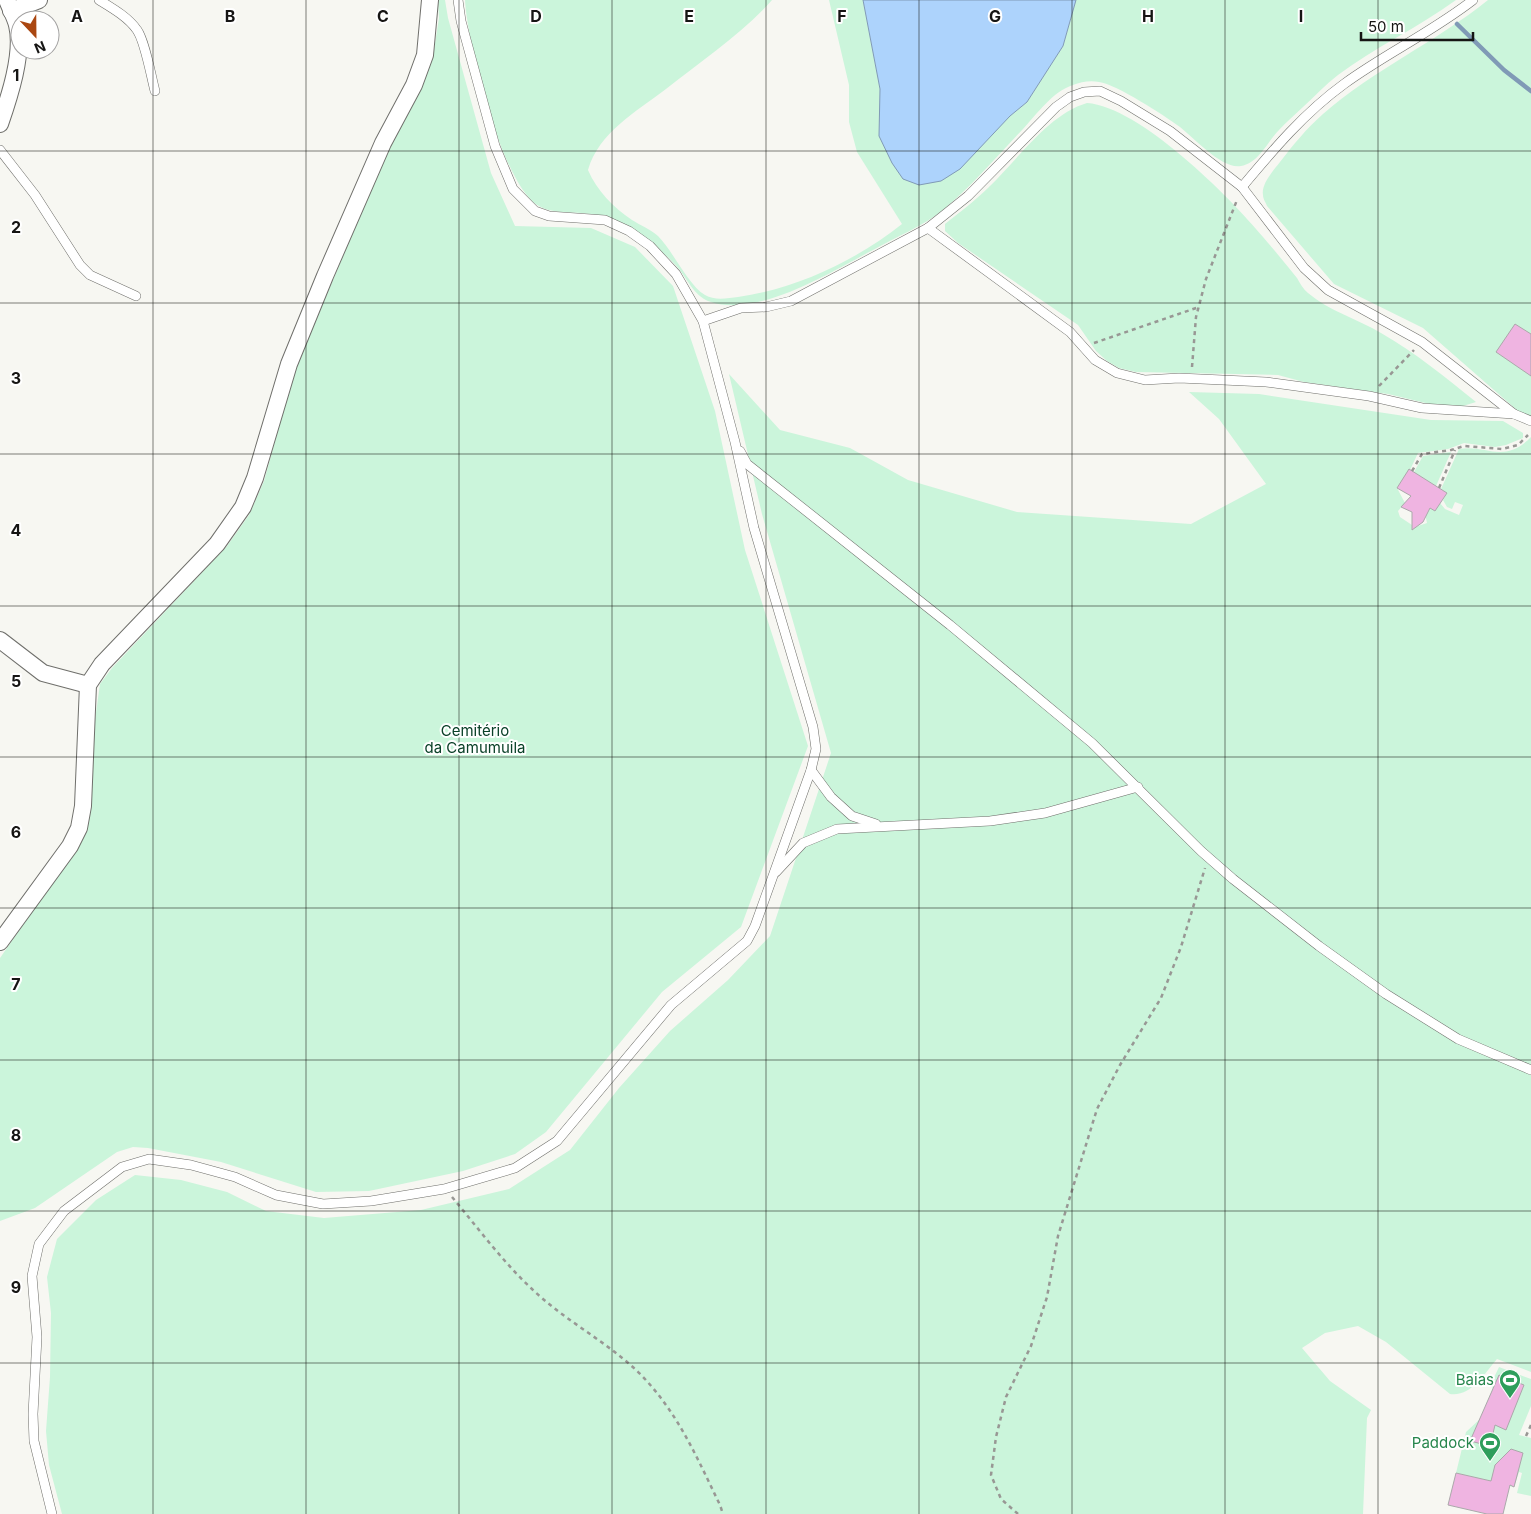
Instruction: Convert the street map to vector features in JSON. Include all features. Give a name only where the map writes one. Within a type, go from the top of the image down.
[{"type":"street","points":[[0,124],[13,87],[19,39],[17,26],[9,6],[39,0]]},
{"type":"street","points":[[0,942],[70,846],[79,828],[82,806],[88,685],[102,664],[217,544],[243,507],[255,478],[289,364],[321,285],[383,143],[414,85],[423,63],[430,0]]},
{"type":"street","points":[[0,640],[43,672],[88,685]]},
{"type":"lane","points":[[100,0],[119,13],[137,30],[142,41],[155,91]]},
{"type":"lane","points":[[52,1514],[34,1441],[33,1414],[37,1337],[32,1276],[39,1244],[64,1211],[122,1168],[149,1160],[191,1165],[235,1178],[276,1195],[323,1204],[371,1201],[444,1189],[515,1168],[558,1141],[671,1005],[747,941],[755,926],[811,770],[816,749],[813,727],[754,528],[735,442],[702,321],[676,274],[650,246],[629,231],[605,220],[542,213],[529,206],[513,189],[495,146],[460,22],[458,0]]},
{"type":"lane","points":[[1242,187],[1285,135],[1344,84],[1443,23],[1472,0]]},
{"type":"lane","points":[[702,321],[741,308],[766,307],[791,301],[928,228],[968,196],[1056,106],[1070,97],[1084,92],[1100,91],[1170,131],[1242,187],[1304,268],[1328,290],[1422,342],[1514,414],[1531,422]]},
{"type":"lane","points":[[0,150],[35,195],[80,265],[90,275],[136,296]]},
{"type":"lane","points":[[928,228],[1070,332],[1095,360],[1117,373],[1146,380],[1192,379],[1266,382],[1369,396],[1422,408],[1514,414]]},
{"type":"lane","points":[[735,442],[747,464],[965,638],[1092,743],[1208,857],[1311,940],[1386,994],[1458,1039],[1531,1070]]},
{"type":"lane","points":[[811,770],[830,797],[852,816],[880,825]]},
{"type":"lane","points":[[773,876],[803,843],[837,829],[880,825],[909,827],[990,822],[1045,813],[1138,787]]},
{"type":"path","points":[[1192,379],[1196,316],[1206,279],[1242,187]]},
{"type":"path","points":[[1084,346],[1199,306]]},
{"type":"path","points":[[1369,396],[1422,342]]},
{"type":"path","points":[[1412,471],[1422,454],[1464,446],[1494,450],[1511,448],[1522,442],[1528,435]]},
{"type":"path","points":[[1439,488],[1455,449]]},
{"type":"path","points":[[1018,1514],[1001,1499],[991,1475],[996,1437],[1006,1397],[1031,1346],[1047,1297],[1058,1236],[1097,1109],[1120,1065],[1161,998],[1182,947],[1208,857]]},
{"type":"path","points":[[444,1189],[531,1288],[574,1325],[624,1359],[651,1386],[676,1418],[723,1514]]},
{"type":"path","points":[[1526,1436],[1531,1425]]},
{"type":"green space","name":"Cemitério da Camumuila","points":[[438,0],[445,0],[448,18],[491,173],[515,226],[591,228],[635,247],[673,286],[715,411],[745,550],[808,746],[741,927],[662,992],[546,1132],[515,1154],[463,1171],[369,1191],[316,1192],[221,1162],[148,1148],[133,1147],[117,1152],[35,1208],[0,1221],[0,958],[77,847],[100,684],[112,668],[227,546],[249,515],[264,481],[295,369],[390,146],[433,56],[439,18]]},
{"type":"green space","points":[[465,0],[772,0],[735,36],[620,124],[601,145],[593,157],[588,170],[601,192],[618,210],[648,229],[664,242],[699,290],[709,297],[721,299],[760,293],[804,280],[846,261],[902,224],[857,152],[849,122],[849,85],[829,0],[863,0],[880,89],[879,136],[1010,116],[1027,102],[1063,46],[1076,0],[1456,0],[1338,75],[1285,124],[1253,161],[1241,166],[1234,166],[1217,158],[1173,122],[1117,88],[1096,81],[1089,81],[1065,88],[1040,110],[964,191],[943,210],[927,221],[795,290],[751,304],[730,305],[711,302],[701,297],[670,260],[655,246],[633,232],[602,217],[586,213],[545,209],[537,205],[524,192],[511,170],[499,142],[479,78],[467,20]]},
{"type":"green space","points":[[1488,0],[1531,0],[1531,417],[1518,411],[1423,328],[1334,284],[1267,206],[1263,196],[1264,186],[1271,173],[1300,137],[1323,114],[1342,98]]},
{"type":"green space","points":[[1087,103],[1108,108],[1157,136],[1229,199],[1263,237],[1308,293],[1325,305],[1394,341],[1476,402],[1463,406],[1438,406],[1388,394],[1304,382],[1278,375],[1136,372],[1119,368],[1107,361],[1096,351],[1078,325],[958,243],[945,231],[945,224],[984,192],[1047,127],[1073,109]]},
{"type":"green space","points":[[729,374],[780,430],[850,448],[908,480],[1017,512],[1191,524],[1266,484],[1219,419],[1189,392],[1259,394],[1431,420],[1503,421],[1523,433],[1523,438],[1506,445],[1495,447],[1464,443],[1448,449],[1418,453],[1410,470],[1397,488],[1405,503],[1398,511],[1400,517],[1415,527],[1427,523],[1423,504],[1435,511],[1440,503],[1445,509],[1459,515],[1463,505],[1455,502],[1452,509],[1447,507],[1443,500],[1447,493],[1441,489],[1459,449],[1469,448],[1503,452],[1512,450],[1531,437],[1531,1372],[1497,1359],[1471,1388],[1458,1394],[1450,1394],[1386,1342],[1358,1326],[1325,1333],[1302,1348],[1330,1381],[1371,1410],[1367,1418],[1363,1514],[62,1514],[49,1465],[46,1431],[50,1377],[51,1313],[47,1277],[57,1239],[96,1200],[135,1175],[181,1180],[227,1192],[266,1211],[324,1218],[421,1210],[509,1189],[570,1150],[619,1088],[670,1031],[728,980],[770,936],[831,753],[762,514]]},
{"type":"green space","points":[[1451,452],[1436,486],[1414,472],[1423,456]]},
{"type":"green space","points":[[1499,1367],[1531,1379],[1531,1406],[1519,1435],[1531,1438],[1531,1496],[1517,1493],[1522,1473],[1519,1472],[1514,1487],[1456,1473],[1466,1432],[1480,1419],[1493,1388],[1490,1386]]},
{"type":"water","points":[[863,0],[1076,0],[1063,46],[1027,102],[1010,116],[960,169],[941,181],[919,185],[903,179],[892,163],[879,136],[880,89]]},
{"type":"building","points":[[1515,324],[1531,334],[1531,376],[1496,352]]},
{"type":"building","points":[[1409,469],[1447,493],[1435,511],[1430,508],[1423,522],[1412,530],[1412,512],[1401,507],[1411,496],[1397,488]]},
{"type":"building","points":[[1499,1375],[1524,1385],[1506,1430],[1495,1425],[1490,1446],[1470,1441]]},
{"type":"building","points":[[1511,1449],[1523,1453],[1514,1487],[1510,1485],[1503,1514],[1487,1514],[1448,1505],[1456,1473],[1491,1481],[1495,1465]]},
{"type":"waterway","points":[[1457,24],[1504,70],[1531,91]]},
{"type":"place","name":"Baias","points":[[1510,1399]]},
{"type":"place","name":"Paddock","points":[[1490,1462]]}]
